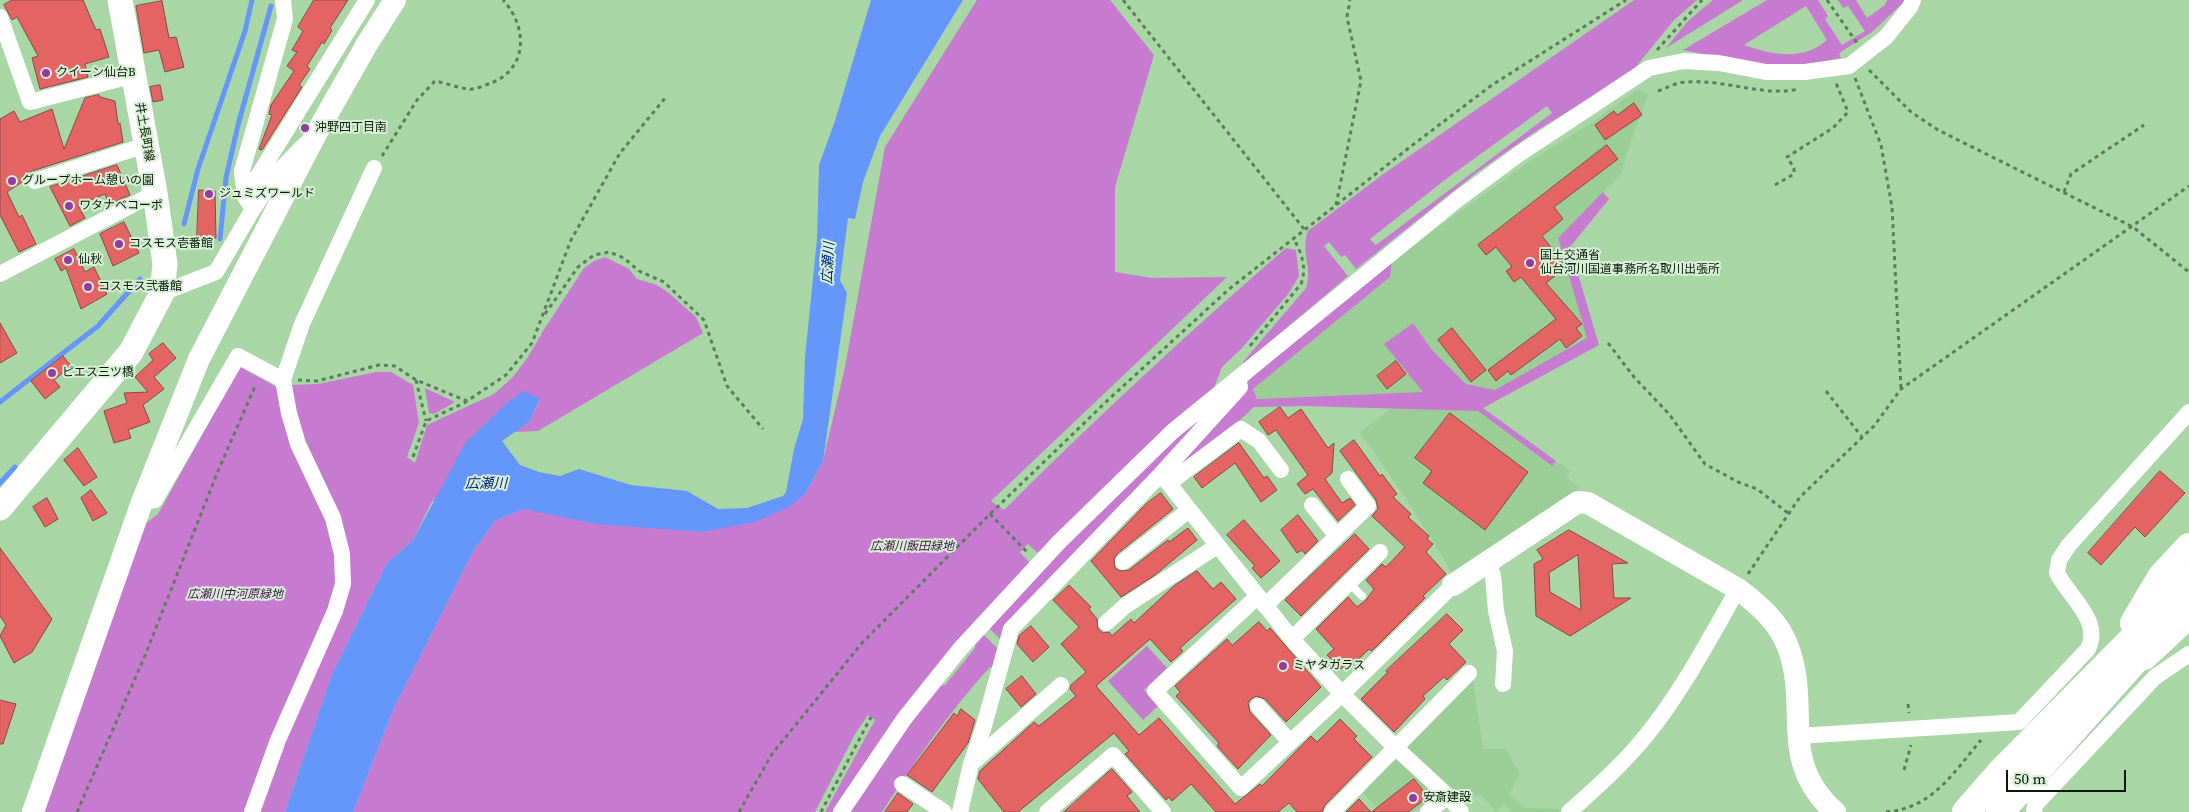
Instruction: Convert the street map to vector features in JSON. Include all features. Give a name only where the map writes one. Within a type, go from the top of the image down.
[{"type":"highway","points":[[2119,665],[2162,576],[2189,547]]},
{"type":"highway","points":[[2119,665],[2169,583],[2189,564]]},
{"type":"highway","points":[[2000,812],[2189,582]]},
{"type":"highway","points":[[1966,812],[2002,772],[2189,600]]},
{"type":"highway","points":[[2119,665],[2189,614]]},
{"type":"highway","points":[[2119,665],[2189,626]]},
{"type":"main road","name":"井土長町線","points":[[0,508],[131,352],[162,293],[165,264],[155,193],[120,0]]},
{"type":"street","points":[[249,203],[242,171],[284,19],[282,0]]},
{"type":"street","points":[[162,293],[216,272],[249,203],[367,0]]},
{"type":"street","points":[[33,812],[142,502],[199,359],[317,132],[367,44],[395,0]]},
{"type":"street","points":[[841,812],[904,719],[960,649],[1038,564],[1136,465],[1173,431],[1458,199],[1519,154],[1649,68],[1684,61],[1719,63],[1766,72],[1805,72],[1854,63],[1886,37],[1910,7],[1912,0]]},
{"type":"street","points":[[2,26],[30,102],[135,75]]},
{"type":"street","points":[[249,203],[317,132]]},
{"type":"street","points":[[35,181],[146,145]]},
{"type":"street","points":[[252,812],[278,740],[335,611],[343,584],[342,554],[333,518],[298,444],[288,413],[283,380],[302,324],[374,168]]},
{"type":"street","points":[[0,274],[155,193]]},
{"type":"street","points":[[142,502],[155,500],[238,356],[262,371],[283,380]]},
{"type":"street","points":[[960,812],[971,764],[983,729],[1011,629],[1165,478],[1240,387],[1238,378]]},
{"type":"street","points":[[1798,736],[2019,722],[2088,649],[2092,641],[2090,622],[2057,573],[2059,560],[2075,538],[2189,412]]},
{"type":"street","points":[[1165,478],[1241,429],[1259,441],[1281,470]]},
{"type":"street","points":[[1165,478],[1292,639],[1342,694],[1448,796],[1461,812]]},
{"type":"street","points":[[1348,478],[1368,506],[1261,601],[1155,691],[1241,788],[1342,694],[1453,585],[1578,502],[1588,503],[1738,589],[1759,606],[1774,622],[1789,648],[1794,673],[1798,736],[1805,773],[1819,796],[1835,812]]},
{"type":"street","points":[[1312,505],[1336,535]]},
{"type":"street","points":[[1123,562],[1189,510]]},
{"type":"street","points":[[1106,622],[1124,606],[1217,546]]},
{"type":"street","points":[[1292,639],[1380,552]]},
{"type":"street","points":[[1486,562],[1493,575],[1496,611],[1505,651],[1503,684]]},
{"type":"street","points":[[1569,812],[1620,766],[1646,735],[1674,697],[1738,589]]},
{"type":"street","points":[[2034,812],[2035,805],[2067,769],[2155,677],[2189,654]]},
{"type":"street","points":[[1332,812],[1469,673]]},
{"type":"street","points":[[971,764],[1061,685]]},
{"type":"street","points":[[1258,706],[1290,742]]},
{"type":"street","points":[[1046,812],[1113,755],[1162,812]]},
{"type":"street","points":[[902,784],[944,812]]},
{"type":"street","points":[[1428,812],[1448,796]]},
{"type":"lane","points":[[1348,583],[1362,596]]},
{"type":"path","points":[[374,168],[416,100],[435,81],[470,90],[504,78],[520,52],[521,35],[516,18],[504,0]]},
{"type":"path","points":[[1123,0],[1304,229]]},
{"type":"path","points":[[1336,205],[1361,82],[1347,17],[1350,0]]},
{"type":"path","points":[[739,812],[772,754],[862,643],[990,514],[1108,400],[1228,290],[1304,229],[1492,85],[1626,0]]},
{"type":"path","points":[[1639,74],[1663,42],[1702,0]]},
{"type":"path","points":[[1827,0],[1854,38]]},
{"type":"path","points":[[1854,63],[1911,112],[1938,130],[2134,227],[2189,272]]},
{"type":"path","points":[[1854,63],[1881,145],[1892,207],[1901,389]]},
{"type":"path","points":[[1775,185],[1794,174],[1794,168],[1787,157],[1833,128],[1848,112],[1833,75]]},
{"type":"path","points":[[426,421],[467,401],[506,375],[532,343],[571,240],[620,153],[666,97]]},
{"type":"path","points":[[2064,192],[2071,174],[2144,125]]},
{"type":"path","points":[[1738,589],[1800,496],[1883,415],[1901,389],[2134,227],[2138,220],[2189,186]]},
{"type":"path","points":[[1246,352],[1301,284],[1304,274],[1301,252],[1293,238]]},
{"type":"path","points":[[542,319],[578,267],[594,255],[610,252],[624,258],[639,270],[664,282],[704,320],[727,386],[763,429]]},
{"type":"path","points":[[1608,343],[1634,377],[1669,414],[1705,464],[1738,482],[1758,489],[1788,513]]},
{"type":"path","points":[[283,380],[317,381],[379,366],[395,366],[416,380],[467,401]]},
{"type":"path","points":[[77,812],[144,658],[218,471],[262,371]]},
{"type":"path","points":[[413,457],[415,446],[426,421],[416,380]]},
{"type":"path","points":[[1826,391],[1862,437]]},
{"type":"path","points":[[990,514],[1023,548]]},
{"type":"path","points":[[821,812],[871,717]]},
{"type":"path","points":[[1886,812],[1914,806],[1933,795],[1986,734]]},
{"type":"path","points":[[1904,770],[1911,750],[1911,738]]},
{"type":"shaded area","points":[[1637,90],[1648,94],[1621,174],[1558,238],[1588,338],[1495,390],[1466,384],[1432,350],[1413,323],[1385,344],[1424,392],[1257,399],[1253,389],[1390,277],[1392,261],[1527,163],[1590,124]]},
{"type":"shaded area","points":[[1392,408],[1478,411],[1551,466],[1556,461],[1570,471],[1566,477],[1580,488],[1453,574],[1409,503],[1360,432]]},
{"type":"shaded area","points":[[1473,681],[1483,749],[1505,749],[1520,773],[1509,794],[1525,808],[1560,809],[1557,812],[1512,812],[1504,804],[1496,812],[1481,795],[1460,798],[1407,747]]},
{"type":"shaded area","points":[[1394,758],[1431,790],[1430,800],[1414,812],[1381,812],[1363,793]]},
{"type":"green space","name":"広瀬川飯田緑地","points":[[977,0],[1110,0],[1154,55],[1115,187],[1115,272],[1152,278],[1227,277],[991,501],[1004,510],[1143,376],[1286,248],[1296,250],[1299,276],[1289,293],[1241,349],[1222,367],[1214,388],[1039,554],[1028,544],[1020,552],[1030,563],[834,812],[825,812],[875,720],[868,715],[855,734],[815,812],[353,812],[394,708],[473,551],[495,521],[523,509],[702,532],[805,494],[823,461],[845,367],[885,147]]},
{"type":"green space","points":[[1634,0],[1697,0],[1674,20],[1630,74],[1539,129],[1476,173],[1356,269],[1345,255],[1341,257],[1329,242],[1324,246],[1348,276],[1244,364],[1243,362],[1306,288],[1308,273],[1305,246],[1308,231],[1382,175]],"holes":[[[1547,106],[1552,113],[1376,245],[1370,239],[1446,179]]]},
{"type":"green space","points":[[1713,0],[1743,0],[1666,48],[1688,21]]},
{"type":"green space","points":[[1767,0],[1818,0],[1828,16],[1825,19],[1842,45],[1865,31],[1848,6],[1843,8],[1838,0],[1856,0],[1867,18],[1885,5],[1887,0],[1906,0],[1872,32],[1839,53],[1841,58],[1799,66],[1762,66],[1683,50]],"holes":[[[1806,6],[1827,40],[1818,47],[1808,51],[1787,54],[1765,51],[1744,45]]]},
{"type":"green space","points":[[1603,192],[1609,199],[1570,247],[1599,345],[1483,408],[1556,461],[1552,466],[1478,411],[1302,406],[1254,407],[1238,422],[1173,471],[1242,392],[1249,380],[1392,261],[1390,277],[1253,389],[1257,399],[1423,392],[1384,344],[1413,323],[1432,350],[1466,384],[1495,390],[1587,338],[1558,238]]},
{"type":"green space","name":"広瀬川中河原緑地","points":[[605,257],[629,269],[637,279],[657,285],[669,293],[696,317],[703,333],[538,431],[514,432],[529,422],[540,400],[431,503],[413,540],[387,563],[332,674],[285,812],[41,812],[141,527],[158,514],[240,367],[280,389],[295,402],[291,385],[318,384],[376,372],[391,372],[413,385],[419,423],[407,457],[415,463],[427,425],[494,394],[513,377],[528,357],[584,268],[594,261]]},
{"type":"green space","points":[[425,388],[455,402],[434,414],[429,413]]},
{"type":"green space","points":[[1230,389],[1001,640],[988,627],[1016,596],[1135,474]]},
{"type":"green space","points":[[982,633],[998,649],[996,667],[990,667],[947,719],[882,812],[847,812],[938,686],[945,685],[975,648],[976,640]]},
{"type":"green space","points":[[1147,646],[1167,668],[1144,690],[1158,706],[1143,720],[1108,681]]},
{"type":"water","name":"広瀬川","points":[[871,0],[963,0],[880,136],[863,182],[855,219],[848,218],[840,280],[847,293],[823,461],[805,494],[789,507],[755,522],[702,532],[596,524],[523,509],[495,521],[473,551],[394,708],[353,812],[285,812],[332,674],[387,563],[413,540],[466,442],[507,403],[524,391],[540,399],[529,422],[502,441],[520,465],[539,472],[560,476],[579,469],[631,485],[687,491],[718,509],[747,508],[783,496],[786,492],[794,449],[803,419],[805,357],[817,239],[819,165],[835,121]]},
{"type":"building","points":[[12,0],[83,0],[96,30],[100,29],[109,57],[85,64],[88,77],[40,89],[32,58],[38,56],[17,17],[12,20],[4,5]]},
{"type":"building","points":[[314,0],[348,0],[330,28],[332,30],[324,44],[322,42],[307,66],[310,69],[299,85],[302,87],[262,150],[259,149],[272,115],[269,114],[271,105],[294,71],[287,66],[297,52],[292,50],[303,31],[298,27]]},
{"type":"building","points":[[162,1],[169,38],[176,37],[184,67],[165,72],[159,50],[144,53],[136,6]]},
{"type":"building","points":[[160,85],[163,100],[153,102],[150,87]]},
{"type":"building","points":[[99,95],[100,97],[115,101],[123,142],[32,171],[25,180],[7,192],[19,217],[22,215],[36,244],[19,252],[0,215],[0,119],[14,111],[20,122],[52,109],[64,149],[85,98]]},
{"type":"building","points":[[1634,103],[1642,115],[1605,140],[1595,125],[1614,111],[1617,115]]},
{"type":"building","points":[[1607,145],[1618,159],[1554,207],[1563,219],[1542,236],[1566,267],[1546,283],[1582,324],[1576,328],[1582,336],[1566,348],[1560,339],[1511,375],[1508,371],[1496,381],[1488,370],[1556,319],[1521,277],[1514,282],[1506,271],[1512,267],[1496,247],[1486,255],[1478,245]]},
{"type":"building","points":[[117,165],[130,195],[109,204],[105,194],[78,205],[85,218],[70,226],[50,187]]},
{"type":"building","points":[[199,190],[215,191],[216,238],[197,238]]},
{"type":"building","name":"コスモス壱番館","points":[[124,222],[139,253],[113,266],[100,234]]},
{"type":"building","name":"コスモス弐番館","points":[[74,249],[85,272],[94,267],[107,294],[81,309],[66,268],[61,271],[55,259]]},
{"type":"building","points":[[0,323],[17,353],[0,363]]},
{"type":"building","points":[[1452,328],[1486,370],[1471,382],[1438,340]]},
{"type":"building","points":[[163,343],[176,358],[154,377],[164,389],[143,405],[150,422],[128,430],[131,438],[114,443],[104,411],[127,403],[124,393],[148,392],[135,377],[153,360],[149,354]]},
{"type":"building","name":"ピエス三ツ橋","points":[[63,356],[71,366],[54,380],[60,387],[45,399],[31,381]]},
{"type":"building","points":[[1396,361],[1406,374],[1387,389],[1377,376]]},
{"type":"building","points":[[1280,407],[1288,418],[1301,409],[1328,448],[1334,443],[1332,473],[1325,479],[1342,503],[1350,498],[1355,505],[1338,521],[1313,489],[1305,494],[1297,484],[1308,475],[1276,430],[1268,435],[1259,422]]},
{"type":"building","points":[[1450,413],[1528,472],[1485,530],[1423,483],[1432,471],[1415,458]]},
{"type":"building","points":[[1354,440],[1380,476],[1382,474],[1397,494],[1393,497],[1411,514],[1408,517],[1429,536],[1427,539],[1433,544],[1426,552],[1446,574],[1375,648],[1371,651],[1369,649],[1346,671],[1343,667],[1341,669],[1327,655],[1334,649],[1316,629],[1348,597],[1357,607],[1366,600],[1374,589],[1366,580],[1382,564],[1386,567],[1405,547],[1372,516],[1378,509],[1376,500],[1340,451]]},
{"type":"building","points":[[1239,443],[1264,478],[1267,476],[1277,490],[1261,502],[1235,463],[1202,488],[1194,477]]},
{"type":"building","points":[[78,448],[97,477],[84,486],[64,460]]},
{"type":"building","points":[[2160,471],[2185,493],[2145,537],[2135,527],[2101,565],[2088,553]]},
{"type":"building","points":[[91,490],[107,513],[93,521],[81,498]]},
{"type":"building","points":[[1161,493],[1173,509],[1117,554],[1114,559],[1115,568],[1120,571],[1129,570],[1168,540],[1169,542],[1188,528],[1197,540],[1155,575],[1121,597],[1091,561],[1147,503]]},
{"type":"building","points":[[47,498],[58,519],[45,527],[33,507]]},
{"type":"building","points":[[1298,515],[1318,541],[1305,554],[1302,550],[1297,553],[1281,530]]},
{"type":"building","points":[[1244,520],[1280,561],[1261,578],[1252,568],[1255,566],[1227,535]]},
{"type":"building","points":[[1569,530],[1628,563],[1612,564],[1614,598],[1631,598],[1570,636],[1536,616],[1534,564],[1543,559],[1537,550]],"holes":[[[1578,555],[1581,610],[1550,592],[1549,573]]]},
{"type":"building","points":[[1355,534],[1369,549],[1301,616],[1285,600]]},
{"type":"building","points":[[0,548],[52,619],[32,652],[14,663],[0,636],[6,625],[0,616]]},
{"type":"building","points":[[1197,571],[1213,589],[1221,582],[1236,599],[1180,648],[1183,651],[1171,662],[1150,639],[1096,686],[1139,735],[1159,718],[1235,804],[1260,784],[1262,786],[1311,736],[1317,742],[1340,719],[1357,736],[1354,739],[1372,757],[1325,805],[1322,812],[1297,812],[1289,803],[1278,812],[1216,812],[1191,784],[1172,801],[1169,797],[1166,800],[1125,754],[1129,751],[1114,733],[1018,812],[1004,812],[978,779],[980,771],[1034,722],[1039,726],[1076,696],[1070,689],[1071,685],[1086,672],[1061,644],[1079,627],[1053,600],[1069,585],[1091,607],[1089,609],[1097,619],[1098,629],[1103,633],[1109,632],[1112,636],[1131,619],[1134,623],[1174,586]]},
{"type":"building","points":[[1447,614],[1463,630],[1449,644],[1466,662],[1447,680],[1444,677],[1423,696],[1425,699],[1394,732],[1361,699],[1388,672],[1386,671]]},
{"type":"building","points":[[1259,622],[1267,631],[1270,628],[1321,687],[1286,722],[1265,699],[1256,696],[1251,699],[1248,703],[1250,712],[1271,735],[1238,769],[1217,746],[1219,743],[1176,696],[1180,692],[1175,686],[1227,639],[1232,645]]},
{"type":"building","points":[[1031,626],[1049,647],[1033,662],[1017,644],[1019,636]]},
{"type":"building","points":[[1022,676],[1036,694],[1021,707],[1006,689]]},
{"type":"building","points":[[0,700],[16,704],[3,744],[0,744]]},
{"type":"building","points":[[961,709],[975,720],[968,743],[932,792],[907,775],[954,713],[957,716]]},
{"type":"building","points":[[1112,769],[1132,792],[1127,796],[1140,812],[1064,812]]},
{"type":"building","points":[[1414,779],[1428,797],[1408,812],[1371,812]]},
{"type":"building","points":[[898,793],[913,804],[907,812],[885,812]]},
{"type":"building","points":[[1359,799],[1371,812],[1346,812]]},
{"type":"waterway","points":[[184,224],[198,169],[245,31],[252,0]]},
{"type":"waterway","points":[[220,239],[226,178],[238,125],[271,6]]},
{"type":"waterway","points":[[0,402],[98,326],[140,279]]},
{"type":"waterway","points":[[0,483],[15,467]]},
{"type":"place","name":"クイーン仙台B","points":[[46,73]]},
{"type":"place","name":"沖野四丁目南","points":[[305,128]]},
{"type":"place","name":"グループホーム憩いの園","points":[[12,181]]},
{"type":"place","name":"ジュミズワールド","points":[[209,194]]},
{"type":"place","name":"ワタナベコーポ","points":[[69,206]]},
{"type":"place","name":"コスモス壱番館","points":[[119,244]]},
{"type":"place","name":"仙秋","points":[[68,260]]},
{"type":"place","name":"国土交通省 仙台河川国道事務所名取川出張所","points":[[1530,263]]},
{"type":"place","name":"コスモス弐番館","points":[[88,287]]},
{"type":"place","name":"ピエス三ツ橋","points":[[52,373]]},
{"type":"place","name":"ミヤタガラス","points":[[1283,666]]},
{"type":"place","name":"安斎建設","points":[[1413,798]]}]
